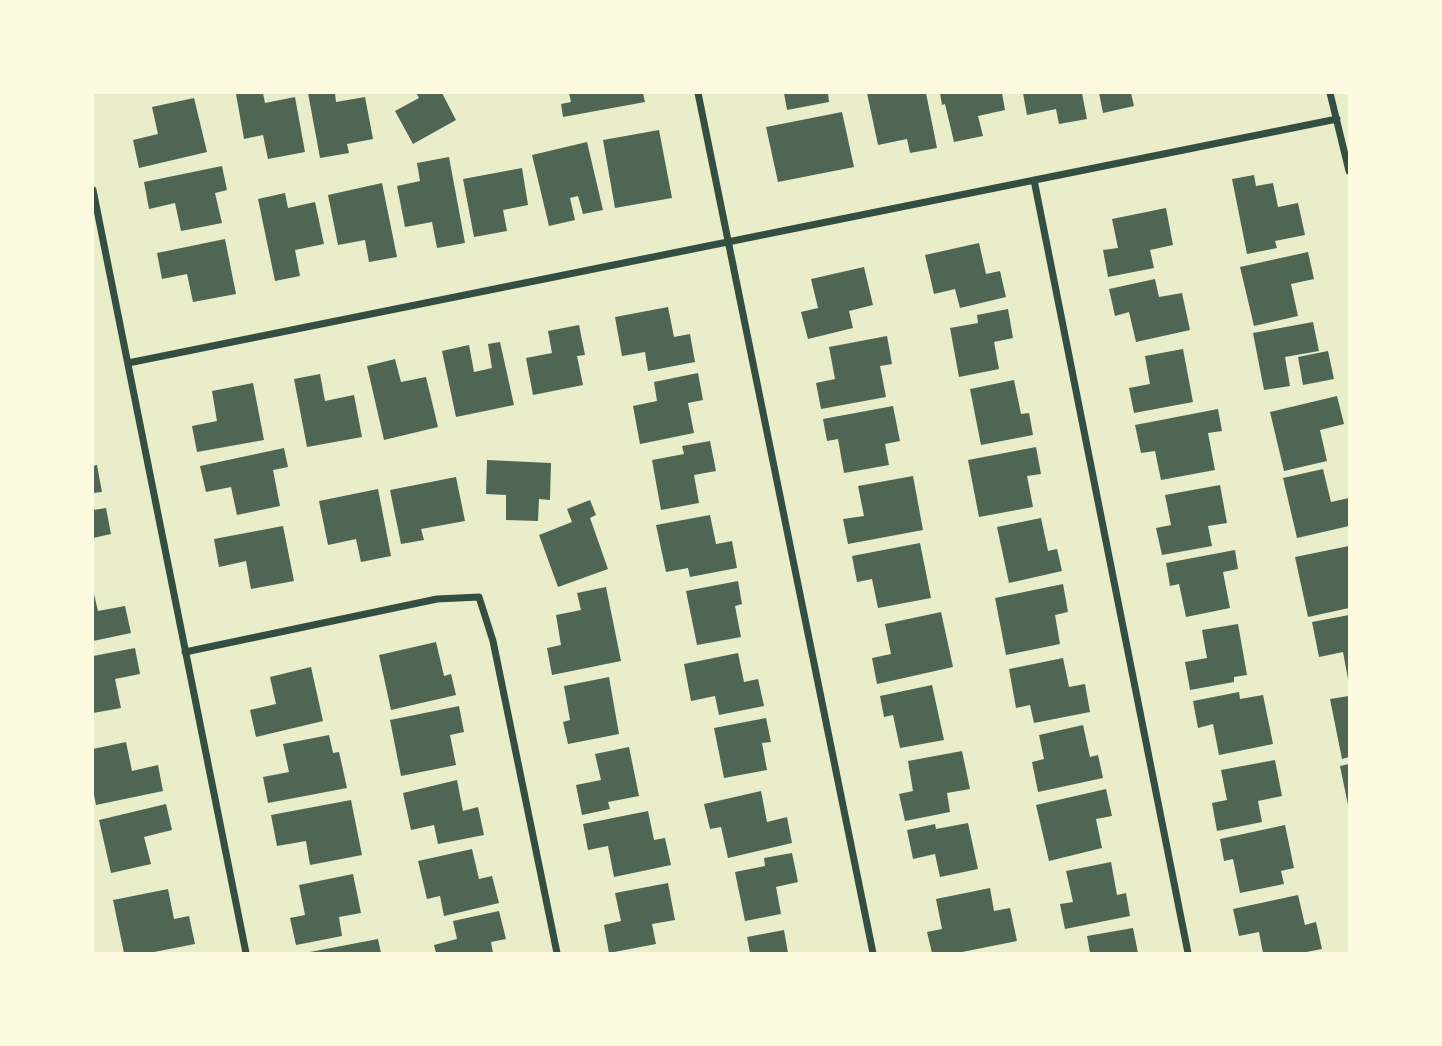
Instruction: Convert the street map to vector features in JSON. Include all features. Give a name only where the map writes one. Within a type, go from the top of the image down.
[{"type":"street","points":[[698,93],[873,953]]},
{"type":"street","points":[[1330,93],[1349,171]]},
{"type":"street","points":[[128,363],[1337,119]]},
{"type":"street","points":[[1034,180],[1188,953]]},
{"type":"street","points":[[93,190],[246,953]]},
{"type":"street","points":[[185,652],[437,598],[479,597],[493,641],[557,953]]},
{"type":"building","points":[[263,93],[265,103],[295,97],[305,152],[268,159],[263,135],[244,139],[236,94]]},
{"type":"building","points":[[308,93],[335,93],[336,102],[365,97],[373,139],[347,144],[349,153],[320,158]]},
{"type":"building","points":[[416,93],[442,93],[456,120],[413,144],[395,111],[419,98]]},
{"type":"building","points":[[569,93],[643,93],[645,102],[563,117],[561,104],[571,102]]},
{"type":"building","points":[[784,93],[828,93],[829,102],[787,110]]},
{"type":"building","points":[[867,93],[926,93],[937,148],[910,153],[907,139],[878,145]]},
{"type":"building","points":[[940,93],[1002,93],[1005,110],[978,116],[983,136],[954,142]]},
{"type":"building","points":[[1023,93],[1082,93],[1087,119],[1059,124],[1056,109],[1027,115]]},
{"type":"building","points":[[1099,93],[1131,93],[1134,106],[1103,113]]},
{"type":"building","points":[[194,98],[207,152],[139,168],[133,140],[158,134],[152,107]]},
{"type":"building","points":[[842,112],[854,167],[778,182],[766,127]]},
{"type":"building","points":[[659,130],[672,198],[615,208],[603,140]]},
{"type":"building","points":[[587,142],[603,210],[583,214],[578,196],[570,198],[575,220],[549,226],[532,155]]},
{"type":"building","points":[[449,157],[465,243],[437,248],[432,222],[405,227],[397,186],[420,181],[417,163]]},
{"type":"building","points":[[222,166],[227,190],[215,193],[222,223],[181,231],[175,203],[149,209],[144,182]]},
{"type":"building","points":[[522,168],[528,205],[503,210],[507,231],[474,237],[463,179]]},
{"type":"building","points":[[1254,175],[1256,186],[1273,183],[1278,207],[1298,203],[1305,235],[1275,241],[1277,248],[1247,254],[1232,179]]},
{"type":"building","points":[[382,183],[397,257],[369,262],[365,240],[338,245],[328,195]]},
{"type":"building","points":[[285,193],[288,208],[315,202],[324,244],[295,250],[300,276],[275,281],[258,199]]},
{"type":"building","points":[[1166,208],[1173,245],[1150,250],[1154,268],[1108,277],[1103,250],[1118,248],[1112,219]]},
{"type":"building","points":[[225,239],[236,294],[193,302],[187,274],[162,279],[157,253]]},
{"type":"building","points":[[979,243],[986,274],[1000,271],[1006,297],[960,308],[955,289],[934,294],[925,255]]},
{"type":"building","points":[[1308,252],[1314,279],[1291,284],[1298,316],[1254,326],[1240,267]]},
{"type":"building","points":[[864,267],[873,305],[849,311],[853,328],[808,339],[801,312],[818,308],[811,279]]},
{"type":"building","points":[[1155,279],[1159,297],[1182,293],[1190,330],[1136,342],[1129,312],[1115,316],[1109,289]]},
{"type":"building","points":[[668,307],[674,337],[690,334],[695,362],[648,371],[645,352],[622,356],[615,317]]},
{"type":"building","points":[[1008,309],[1013,338],[994,342],[999,369],[959,377],[950,328],[978,323],[977,315]]},
{"type":"building","points":[[1313,322],[1319,351],[1285,357],[1290,386],[1264,390],[1253,333]]},
{"type":"building","points":[[579,325],[585,355],[577,356],[583,385],[533,395],[526,358],[552,353],[548,331]]},
{"type":"building","points":[[887,336],[892,364],[880,366],[886,397],[821,409],[816,383],[835,379],[829,347]]},
{"type":"building","points":[[500,342],[514,405],[456,417],[442,351],[469,345],[474,372],[492,368],[488,344]]},
{"type":"building","points":[[1183,349],[1193,402],[1134,413],[1129,388],[1150,384],[1145,356]]},
{"type":"building","points":[[1328,351],[1334,379],[1303,385],[1298,357]]},
{"type":"building","points":[[395,359],[401,382],[426,377],[438,427],[384,440],[367,366]]},
{"type":"building","points":[[698,373],[703,400],[688,403],[694,433],[640,444],[633,406],[657,401],[654,382]]},
{"type":"building","points":[[320,374],[325,401],[354,395],[362,437],[307,447],[294,379]]},
{"type":"building","points":[[1014,380],[1021,414],[1029,413],[1033,435],[981,445],[970,389]]},
{"type":"building","points":[[253,383],[264,440],[197,452],[192,426],[217,421],[212,391]]},
{"type":"building","points":[[1337,396],[1344,424],[1320,430],[1327,461],[1284,471],[1270,412]]},
{"type":"building","points":[[893,406],[900,441],[885,444],[889,465],[844,473],[838,439],[827,441],[823,419]]},
{"type":"building","points":[[1218,409],[1222,431],[1208,433],[1215,470],[1161,480],[1155,451],[1141,453],[1135,425]]},
{"type":"building","points":[[710,441],[716,471],[694,475],[699,503],[661,510],[652,460],[684,454],[682,446]]},
{"type":"building","points":[[1036,447],[1041,474],[1027,476],[1033,507],[979,517],[968,460]]},
{"type":"building","points":[[284,448],[288,467],[273,470],[280,506],[237,515],[231,487],[206,492],[200,466]]},
{"type":"building","points":[[487,460],[551,463],[550,500],[539,499],[538,521],[506,520],[506,495],[486,494]]},
{"type":"building","points":[[97,465],[102,492],[93,493],[93,466]]},
{"type":"building","points":[[1323,469],[1331,502],[1349,498],[1349,526],[1297,538],[1283,478]]},
{"type":"building","points":[[913,476],[923,530],[848,544],[843,519],[864,516],[858,486]]},
{"type":"building","points":[[456,477],[465,521],[421,529],[424,540],[401,544],[390,490]]},
{"type":"building","points":[[1220,485],[1227,523],[1208,526],[1212,546],[1162,555],[1156,528],[1171,525],[1165,495]]},
{"type":"building","points":[[378,489],[391,556],[361,562],[356,539],[328,545],[319,501]]},
{"type":"building","points":[[590,500],[596,515],[590,518],[608,569],[558,587],[539,535],[572,522],[567,509]]},
{"type":"building","points":[[106,508],[111,534],[93,538],[93,510]]},
{"type":"building","points":[[710,515],[716,544],[732,541],[737,568],[690,577],[688,568],[666,572],[656,525]]},
{"type":"building","points":[[1041,518],[1048,551],[1057,549],[1062,571],[1009,583],[997,527]]},
{"type":"building","points":[[283,526],[294,581],[251,589],[246,561],[219,567],[214,539]]},
{"type":"building","points":[[920,543],[931,598],[878,608],[872,579],[857,582],[852,556]]},
{"type":"building","points":[[1349,546],[1349,608],[1308,617],[1295,557]]},
{"type":"building","points":[[1235,550],[1238,569],[1223,572],[1230,608],[1186,617],[1179,584],[1170,586],[1166,563]]},
{"type":"building","points":[[738,581],[742,604],[735,606],[741,637],[697,645],[686,591]]},
{"type":"building","points":[[1063,584],[1068,612],[1055,615],[1060,644],[1006,655],[995,598]]},
{"type":"building","points":[[606,587],[621,661],[552,675],[547,648],[561,645],[556,615],[581,610],[577,593]]},
{"type":"building","points":[[93,590],[98,611],[125,606],[131,633],[93,641]]},
{"type":"building","points":[[941,612],[953,667],[877,684],[872,658],[891,654],[885,624]]},
{"type":"building","points":[[1349,615],[1348,679],[1343,652],[1319,657],[1312,622]]},
{"type":"building","points":[[1238,624],[1247,675],[1234,677],[1234,682],[1190,690],[1185,662],[1207,658],[1202,630]]},
{"type":"building","points":[[436,642],[444,676],[451,674],[456,695],[391,710],[379,655]]},
{"type":"building","points":[[135,648],[140,674],[115,679],[121,708],[93,713],[93,656]]},
{"type":"building","points":[[738,653],[744,682],[758,679],[764,706],[719,715],[715,696],[691,701],[684,664]]},
{"type":"building","points":[[1063,658],[1069,687],[1085,684],[1090,712],[1034,723],[1030,705],[1016,708],[1009,669]]},
{"type":"building","points":[[311,667],[323,721],[256,737],[250,710],[276,704],[270,677]]},
{"type":"building","points":[[609,677],[619,734],[568,744],[563,722],[570,720],[564,686]]},
{"type":"building","points":[[932,685],[944,740],[900,748],[893,715],[884,717],[880,696]]},
{"type":"building","points":[[1239,692],[1240,699],[1263,695],[1273,744],[1219,755],[1213,724],[1198,728],[1193,701]]},
{"type":"building","points":[[1349,696],[1349,757],[1342,759],[1330,699]]},
{"type":"building","points":[[459,706],[464,732],[450,735],[456,765],[401,776],[390,720]]},
{"type":"building","points":[[766,718],[771,742],[762,743],[767,770],[724,778],[714,728]]},
{"type":"building","points":[[1083,725],[1090,757],[1098,755],[1103,778],[1038,792],[1032,762],[1044,759],[1039,735]]},
{"type":"building","points":[[329,735],[333,753],[339,752],[347,788],[268,803],[263,777],[289,772],[283,744]]},
{"type":"building","points":[[126,742],[132,771],[158,765],[163,791],[96,805],[93,790],[93,749]]},
{"type":"building","points":[[629,747],[639,796],[608,802],[610,809],[582,815],[576,785],[601,780],[595,754]]},
{"type":"building","points":[[962,751],[970,789],[947,793],[950,812],[905,821],[899,794],[913,791],[908,761]]},
{"type":"building","points":[[1275,760],[1282,796],[1258,801],[1262,822],[1217,831],[1212,803],[1227,800],[1221,770]]},
{"type":"building","points":[[1349,764],[1349,805],[1348,805],[1340,766]]},
{"type":"building","points":[[457,780],[463,811],[478,807],[484,835],[438,844],[434,825],[411,830],[403,793]]},
{"type":"building","points":[[1106,789],[1112,816],[1096,819],[1102,848],[1049,861],[1036,805]]},
{"type":"building","points":[[761,791],[767,822],[787,817],[792,843],[728,858],[721,827],[710,829],[704,804]]},
{"type":"building","points":[[351,800],[362,855],[310,865],[306,841],[277,846],[271,815]]},
{"type":"building","points":[[166,804],[172,830],[144,837],[151,864],[111,873],[99,820]]},
{"type":"building","points":[[648,811],[654,840],[665,838],[671,865],[614,877],[608,846],[588,850],[583,824]]},
{"type":"building","points":[[968,823],[978,869],[940,877],[935,854],[913,859],[907,830],[935,824],[936,829]]},
{"type":"building","points":[[1285,825],[1294,868],[1281,871],[1284,884],[1240,893],[1233,859],[1224,861],[1220,839]]},
{"type":"building","points":[[472,849],[479,879],[492,876],[499,903],[444,916],[440,896],[427,899],[418,861]]},
{"type":"building","points":[[792,853],[798,882],[776,887],[781,914],[745,921],[735,872],[765,866],[764,858]]},
{"type":"building","points":[[1111,862],[1117,895],[1126,893],[1130,916],[1065,929],[1060,904],[1073,902],[1066,871]]},
{"type":"building","points":[[353,874],[361,913],[339,917],[342,936],[296,945],[290,918],[305,915],[299,885]]},
{"type":"building","points":[[668,883],[675,920],[652,924],[656,944],[609,953],[604,925],[621,921],[615,893]]},
{"type":"building","points":[[990,888],[994,911],[1010,908],[1017,941],[957,953],[932,953],[927,932],[942,929],[936,899]]},
{"type":"building","points":[[168,889],[174,919],[189,916],[195,944],[149,953],[124,953],[113,900]]},
{"type":"building","points":[[1298,895],[1305,925],[1316,922],[1322,949],[1301,953],[1263,953],[1259,932],[1239,936],[1233,909]]},
{"type":"building","points":[[499,911],[506,939],[491,942],[493,953],[436,953],[434,945],[457,939],[453,921]]},
{"type":"building","points":[[1133,928],[1138,953],[1090,953],[1087,936]]},
{"type":"building","points":[[784,930],[788,953],[750,953],[747,937]]},
{"type":"building","points":[[378,939],[381,953],[310,953],[310,952]]}]
